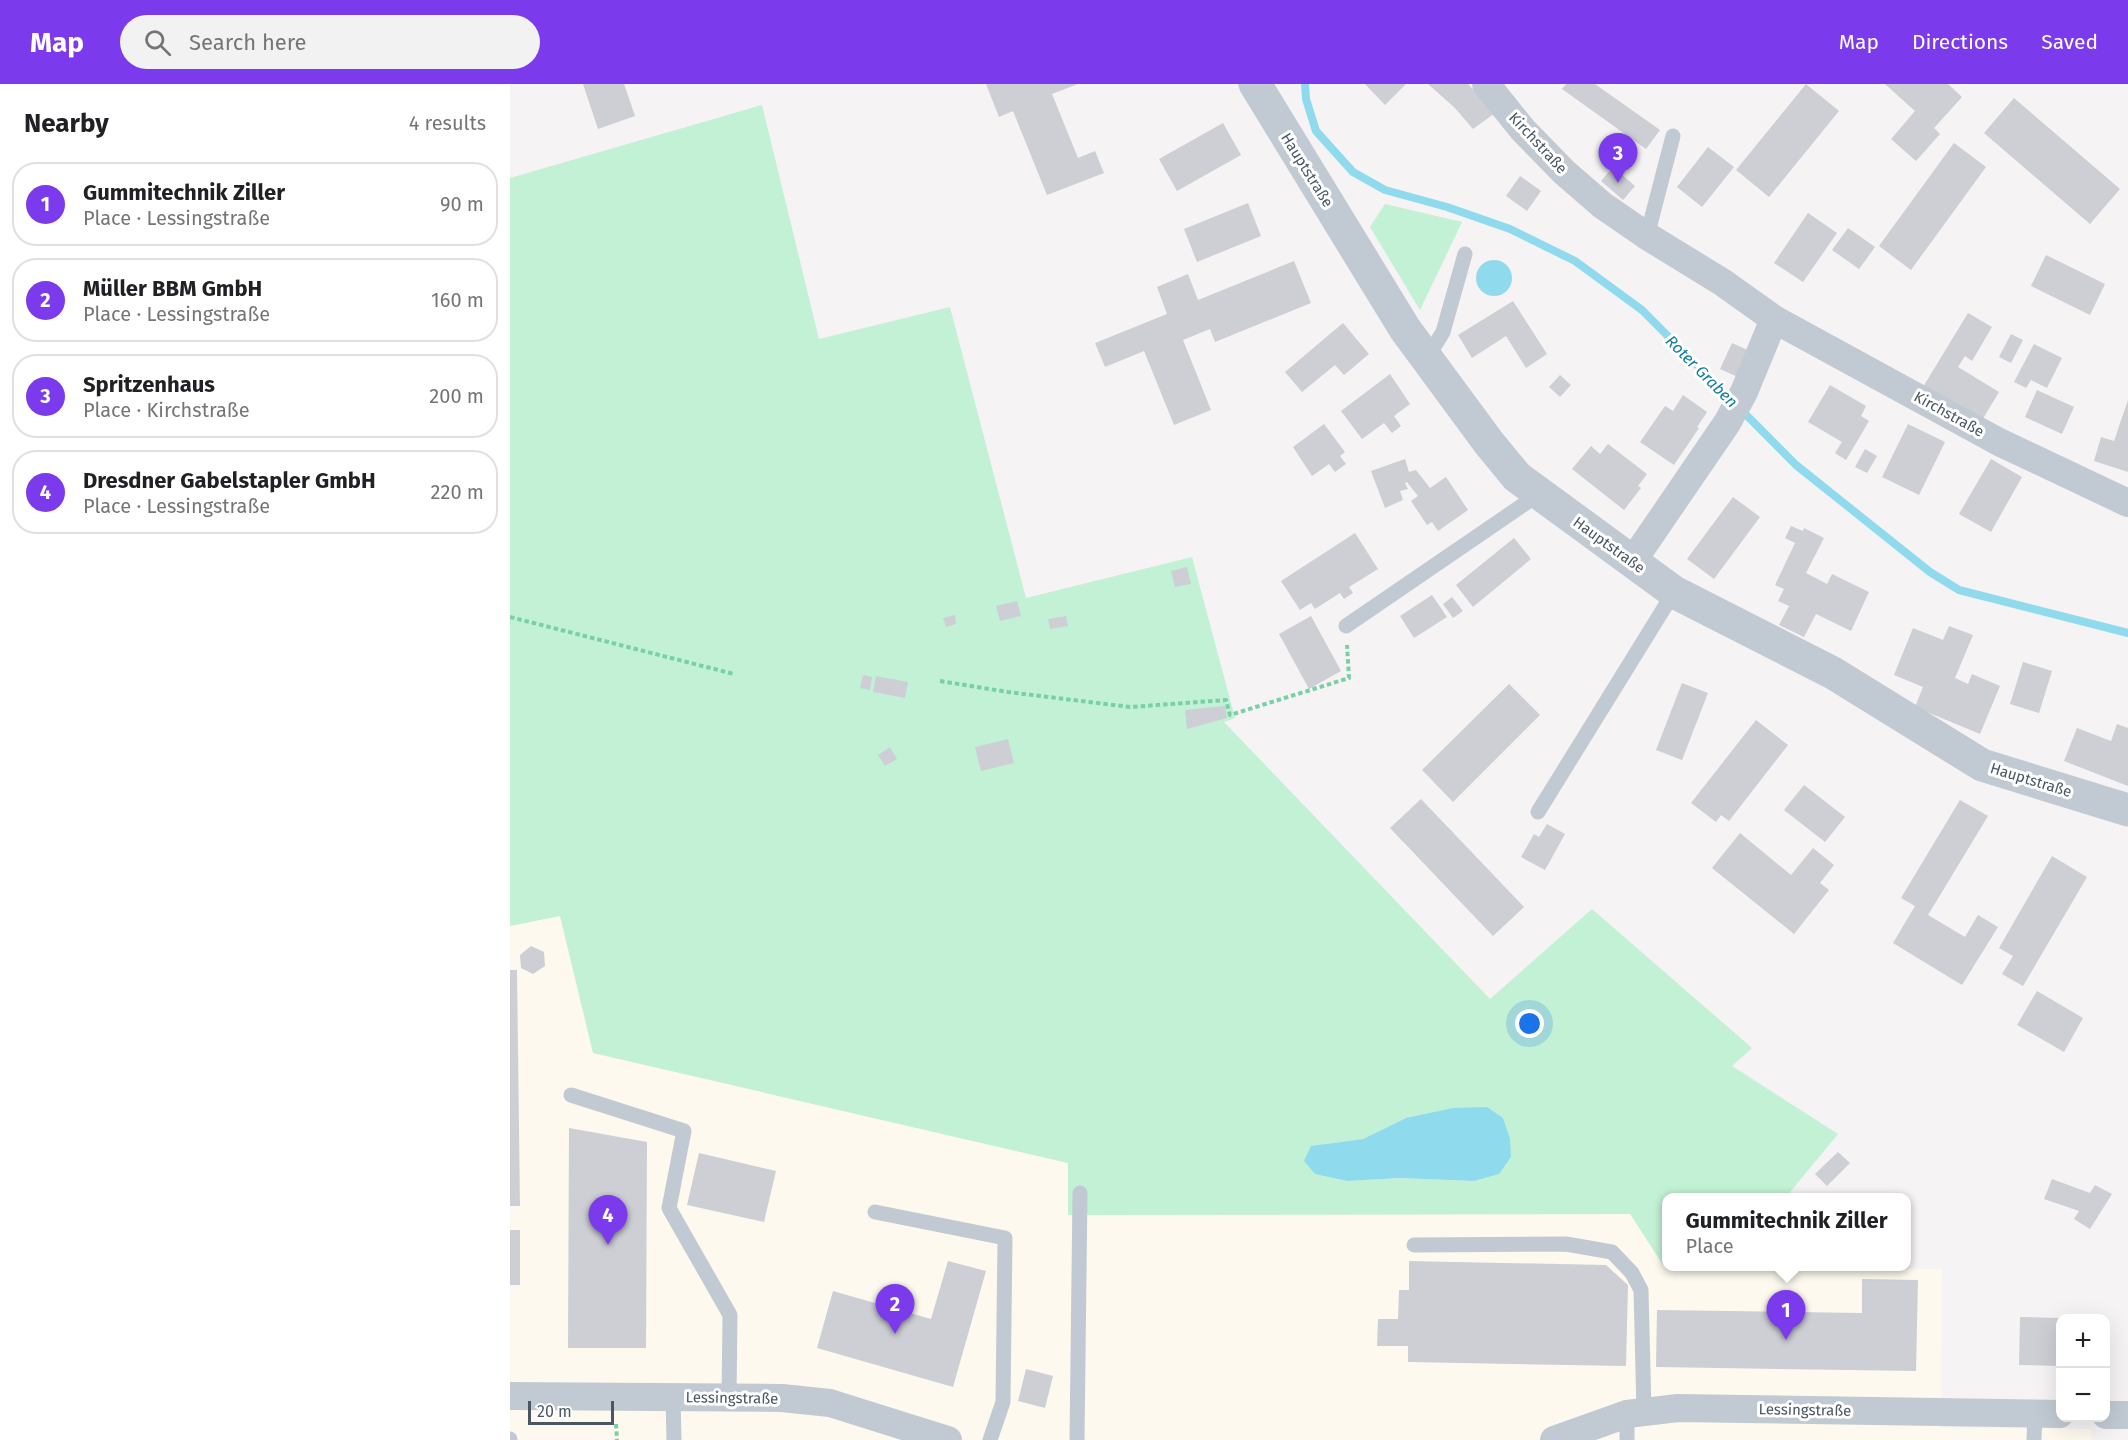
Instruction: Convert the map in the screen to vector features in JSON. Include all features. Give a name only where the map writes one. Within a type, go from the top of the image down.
[{"type":"street","name":"Hauptstraße","points":[[1255,84],[1405,329],[1489,443],[1517,477],[1674,592],[1833,673],[1982,765],[2128,810]]},
{"type":"street","name":"Kirchstraße","points":[[1486,84],[1523,130],[1564,172],[1602,205],[1722,282],[1774,319],[2000,442],[2128,502]]},
{"type":"street","points":[[1632,562],[1727,423],[1744,392],[1774,319]]},
{"type":"street","name":"Lessingstraße","points":[[510,1396],[782,1398],[830,1403],[948,1440]]},
{"type":"street","name":"Lessingstraße","points":[[1554,1440],[1633,1422],[1678,1408],[2043,1422]]},
{"type":"street","points":[[2110,1415],[2128,1415]]},
{"type":"lane","points":[[1647,236],[1673,136]]},
{"type":"lane","points":[[1427,358],[1443,332],[1465,254]]},
{"type":"lane","points":[[1346,626],[1539,494]]},
{"type":"lane","points":[[1538,812],[1674,592]]},
{"type":"lane","points":[[571,1095],[684,1131],[669,1208],[730,1315],[729,1398]]},
{"type":"lane","points":[[1077,1440],[1080,1193]]},
{"type":"lane","points":[[875,1212],[1005,1238],[1003,1402],[990,1440]]},
{"type":"lane","points":[[1414,1245],[1566,1244],[1612,1252],[1632,1273],[1641,1290],[1633,1422]]},
{"type":"lane","points":[[673,1397],[674,1440]]},
{"type":"path","points":[[510,617],[734,674]]},
{"type":"path","points":[[940,681],[1130,707],[1226,700],[1230,715],[1349,678],[1346,626]]},
{"type":"shaded area","points":[[560,916],[593,1053],[1068,1163],[1068,1215],[1630,1214],[1662,1260],[1662,1271],[1942,1269],[1941,1428],[2091,1429],[2091,1440],[510,1440],[510,926]]},
{"type":"green space","points":[[762,105],[819,339],[950,307],[1026,598],[1192,557],[1235,718],[1224,722],[1490,999],[1592,909],[1752,1048],[1732,1066],[1838,1134],[1789,1193],[1662,1193],[1662,1263],[1630,1214],[1068,1215],[1068,1163],[593,1053],[560,916],[510,926],[510,178]],"holes":[[[1406,1118],[1474,1181],[1399,1178],[1348,1181],[1325,1144],[1363,1139]]]},
{"type":"green space","points":[[1385,204],[1462,222],[1420,310],[1370,227]]},
{"type":"water","points":[[1494,260],[1507,265],[1512,278],[1507,291],[1494,296],[1481,291],[1476,278],[1481,265]]},
{"type":"water","points":[[1487,1107],[1503,1118],[1510,1139],[1511,1157],[1499,1174],[1474,1181],[1399,1178],[1348,1181],[1315,1174],[1304,1161],[1311,1146],[1363,1139],[1406,1118],[1453,1108]]},
{"type":"building","points":[[583,84],[624,84],[635,116],[598,129]]},
{"type":"building","points":[[986,84],[1078,84],[1052,94],[1078,158],[1095,151],[1104,173],[1047,195],[1013,111],[999,117]]},
{"type":"building","points":[[1365,84],[1406,84],[1385,105]]},
{"type":"building","points":[[1428,84],[1468,84],[1495,113],[1473,129],[1455,108]]},
{"type":"building","points":[[1566,84],[1595,84],[1660,130],[1646,149],[1562,89]]},
{"type":"building","points":[[1806,84],[1839,111],[1769,197],[1736,170]]},
{"type":"building","points":[[1885,84],[1948,84],[1962,97],[1934,128],[1940,134],[1916,161],[1891,139],[1915,111]]},
{"type":"building","points":[[2014,98],[2120,189],[2090,224],[1984,133]]},
{"type":"building","points":[[1223,123],[1241,155],[1177,191],[1159,159]]},
{"type":"building","points":[[1954,143],[1986,167],[1911,270],[1879,246]]},
{"type":"building","points":[[1708,147],[1734,167],[1702,207],[1677,187]]},
{"type":"building","points":[[1613,167],[1635,186],[1623,200],[1601,181]]},
{"type":"building","points":[[1520,176],[1541,191],[1527,211],[1506,196]]},
{"type":"building","points":[[1248,203],[1261,236],[1197,262],[1184,229]]},
{"type":"building","points":[[1808,213],[1837,233],[1803,282],[1774,263]]},
{"type":"building","points":[[1848,228],[1875,247],[1859,269],[1832,250]]},
{"type":"building","points":[[2046,255],[2105,284],[2090,315],[2031,286]]},
{"type":"building","points":[[1294,261],[1311,303],[1215,342],[1210,329],[1183,340],[1211,410],[1174,425],[1144,351],[1105,367],[1095,343],[1167,314],[1157,287],[1188,274],[1198,300]]},
{"type":"building","points":[[1513,301],[1547,354],[1526,368],[1506,336],[1472,358],[1458,335]]},
{"type":"building","points":[[1968,313],[1992,327],[1972,361],[1965,356],[1958,367],[1999,392],[1981,422],[1923,387]]},
{"type":"building","points":[[1343,323],[1369,354],[1344,375],[1335,365],[1302,392],[1285,372]]},
{"type":"building","points":[[2011,334],[2023,340],[2011,363],[1999,357]]},
{"type":"building","points":[[1732,343],[1750,351],[1738,377],[1720,369]]},
{"type":"building","points":[[2034,344],[2062,358],[2047,388],[2031,380],[2026,388],[2014,382]]},
{"type":"building","points":[[1390,374],[1410,404],[1394,416],[1401,426],[1392,433],[1384,423],[1362,439],[1341,411]]},
{"type":"building","points":[[1560,375],[1571,385],[1560,397],[1549,387]]},
{"type":"building","points":[[1830,385],[1866,406],[1861,416],[1869,421],[1846,460],[1835,453],[1842,442],[1808,422]]},
{"type":"building","points":[[2037,390],[2074,407],[2062,434],[2025,417]]},
{"type":"building","points":[[1683,395],[1707,412],[1674,465],[1640,442],[1665,406],[1673,411]]},
{"type":"building","points":[[2128,400],[2128,472],[2094,461],[2101,437],[2114,441]]},
{"type":"building","points":[[1324,424],[1345,452],[1340,456],[1346,464],[1335,472],[1329,464],[1312,476],[1293,447]]},
{"type":"building","points":[[1908,424],[1945,442],[1919,495],[1882,477]]},
{"type":"building","points":[[1608,444],[1647,474],[1638,486],[1641,488],[1624,510],[1572,469],[1591,446],[1600,454]]},
{"type":"building","points":[[1865,449],[1877,456],[1867,473],[1855,467]]},
{"type":"building","points":[[1405,459],[1409,472],[1416,470],[1430,488],[1446,477],[1468,510],[1438,531],[1432,522],[1427,525],[1411,501],[1418,496],[1407,482],[1405,483],[1408,489],[1400,491],[1403,500],[1385,508],[1371,471]]},
{"type":"building","points":[[1991,459],[2022,477],[1991,532],[1959,514]]},
{"type":"building","points":[[1733,497],[1760,517],[1714,579],[1687,559]]},
{"type":"building","points":[[1791,526],[1803,531],[1804,528],[1824,538],[1806,573],[1827,584],[1832,574],[1869,592],[1851,631],[1816,614],[1804,637],[1779,625],[1789,606],[1778,601],[1784,589],[1775,585],[1795,543],[1785,538]]},
{"type":"building","points":[[1355,533],[1378,569],[1349,587],[1353,593],[1344,599],[1340,593],[1315,609],[1311,603],[1300,610],[1281,581]]},
{"type":"building","points":[[1514,538],[1531,559],[1473,607],[1456,585]]},
{"type":"building","points":[[1187,567],[1191,584],[1175,587],[1171,571]]},
{"type":"building","points":[[1432,595],[1447,617],[1414,638],[1400,616]]},
{"type":"building","points":[[1452,597],[1463,611],[1453,618],[1443,604]]},
{"type":"building","points":[[1017,601],[1021,616],[1000,621],[996,606]]},
{"type":"building","points":[[955,615],[956,624],[946,627],[943,618]]},
{"type":"building","points":[[1066,616],[1068,626],[1050,629],[1048,619]]},
{"type":"building","points":[[1311,616],[1341,671],[1309,689],[1279,634]]},
{"type":"building","points":[[1949,626],[1973,635],[1955,678],[1968,684],[1972,674],[2000,686],[1980,734],[1915,707],[1923,687],[1894,675],[1913,628],[1943,640]]},
{"type":"building","points":[[2023,662],[2052,671],[2039,713],[2010,704]]},
{"type":"building","points":[[863,675],[872,677],[870,690],[860,688]]},
{"type":"building","points":[[876,676],[908,682],[905,698],[873,692]]},
{"type":"building","points":[[1682,683],[1708,693],[1682,760],[1656,750]]},
{"type":"building","points":[[1509,684],[1540,715],[1453,802],[1422,770]]},
{"type":"building","points":[[1225,706],[1227,718],[1187,729],[1185,710]]},
{"type":"building","points":[[1756,720],[1788,745],[1729,821],[1721,815],[1716,822],[1691,803]]},
{"type":"building","points":[[2117,724],[2128,728],[2128,786],[2064,761],[2077,728],[2111,741]]},
{"type":"building","points":[[1008,739],[1014,763],[981,771],[975,747]]},
{"type":"building","points":[[890,747],[897,759],[885,766],[878,755]]},
{"type":"building","points":[[1804,785],[1845,817],[1825,842],[1784,810]]},
{"type":"building","points":[[1421,799],[1524,907],[1493,936],[1390,828]]},
{"type":"building","points":[[1960,800],[1988,816],[1928,915],[1965,937],[1978,915],[1998,927],[1962,985],[1893,943],[1915,906],[1901,898]]},
{"type":"building","points":[[1547,824],[1565,834],[1545,870],[1521,857],[1534,834],[1539,837]]},
{"type":"building","points":[[1740,833],[1791,875],[1813,848],[1834,865],[1820,883],[1829,890],[1794,934],[1712,868]]},
{"type":"building","points":[[2052,856],[2087,877],[2023,986],[2002,974],[2013,956],[1999,948]]},
{"type":"building","points":[[531,946],[544,952],[545,966],[533,974],[521,968],[520,955]]},
{"type":"building","points":[[510,970],[517,970],[520,1206],[510,1206]]},
{"type":"building","points":[[2037,991],[2083,1018],[2064,1052],[2017,1025]]},
{"type":"building","points":[[569,1128],[647,1142],[646,1348],[568,1348]]},
{"type":"building","points":[[1838,1152],[1850,1163],[1827,1186],[1815,1174]]},
{"type":"building","points":[[699,1153],[776,1171],[764,1222],[687,1205]]},
{"type":"building","points":[[2052,1179],[2090,1193],[2095,1185],[2112,1194],[2090,1229],[2074,1219],[2079,1211],[2044,1199]]},
{"type":"building","points":[[510,1230],[520,1230],[520,1285],[510,1285]]},
{"type":"building","points":[[948,1261],[986,1271],[953,1387],[817,1348],[833,1291],[931,1319]]},
{"type":"building","points":[[1409,1261],[1606,1265],[1628,1285],[1626,1366],[1408,1362],[1408,1346],[1377,1346],[1378,1319],[1398,1319],[1399,1290],[1409,1290]]},
{"type":"building","points":[[1862,1279],[1918,1280],[1916,1371],[1656,1367],[1657,1310],[1862,1313]]},
{"type":"building","points":[[2020,1317],[2056,1318],[2056,1366],[2019,1365]]},
{"type":"building","points":[[1026,1369],[1053,1376],[1045,1408],[1018,1401]]},
{"type":"waterway","name":"Roter Graben","points":[[1305,84],[1306,99],[1316,131],[1353,172],[1385,190],[1447,207],[1510,229],[1575,261],[1642,310],[1796,465],[1930,572],[1959,590],[2128,633]]},
{"type":"place","name":"Spritzenhaus","points":[[1618,183]]},
{"type":"place","name":"Dresdner Gabelstapler GmbH","points":[[608,1245]]},
{"type":"place","name":"Müller BBM GmbH","points":[[895,1334]]},
{"type":"place","name":"Gummitechnik Ziller","points":[[1786,1340]]}]
